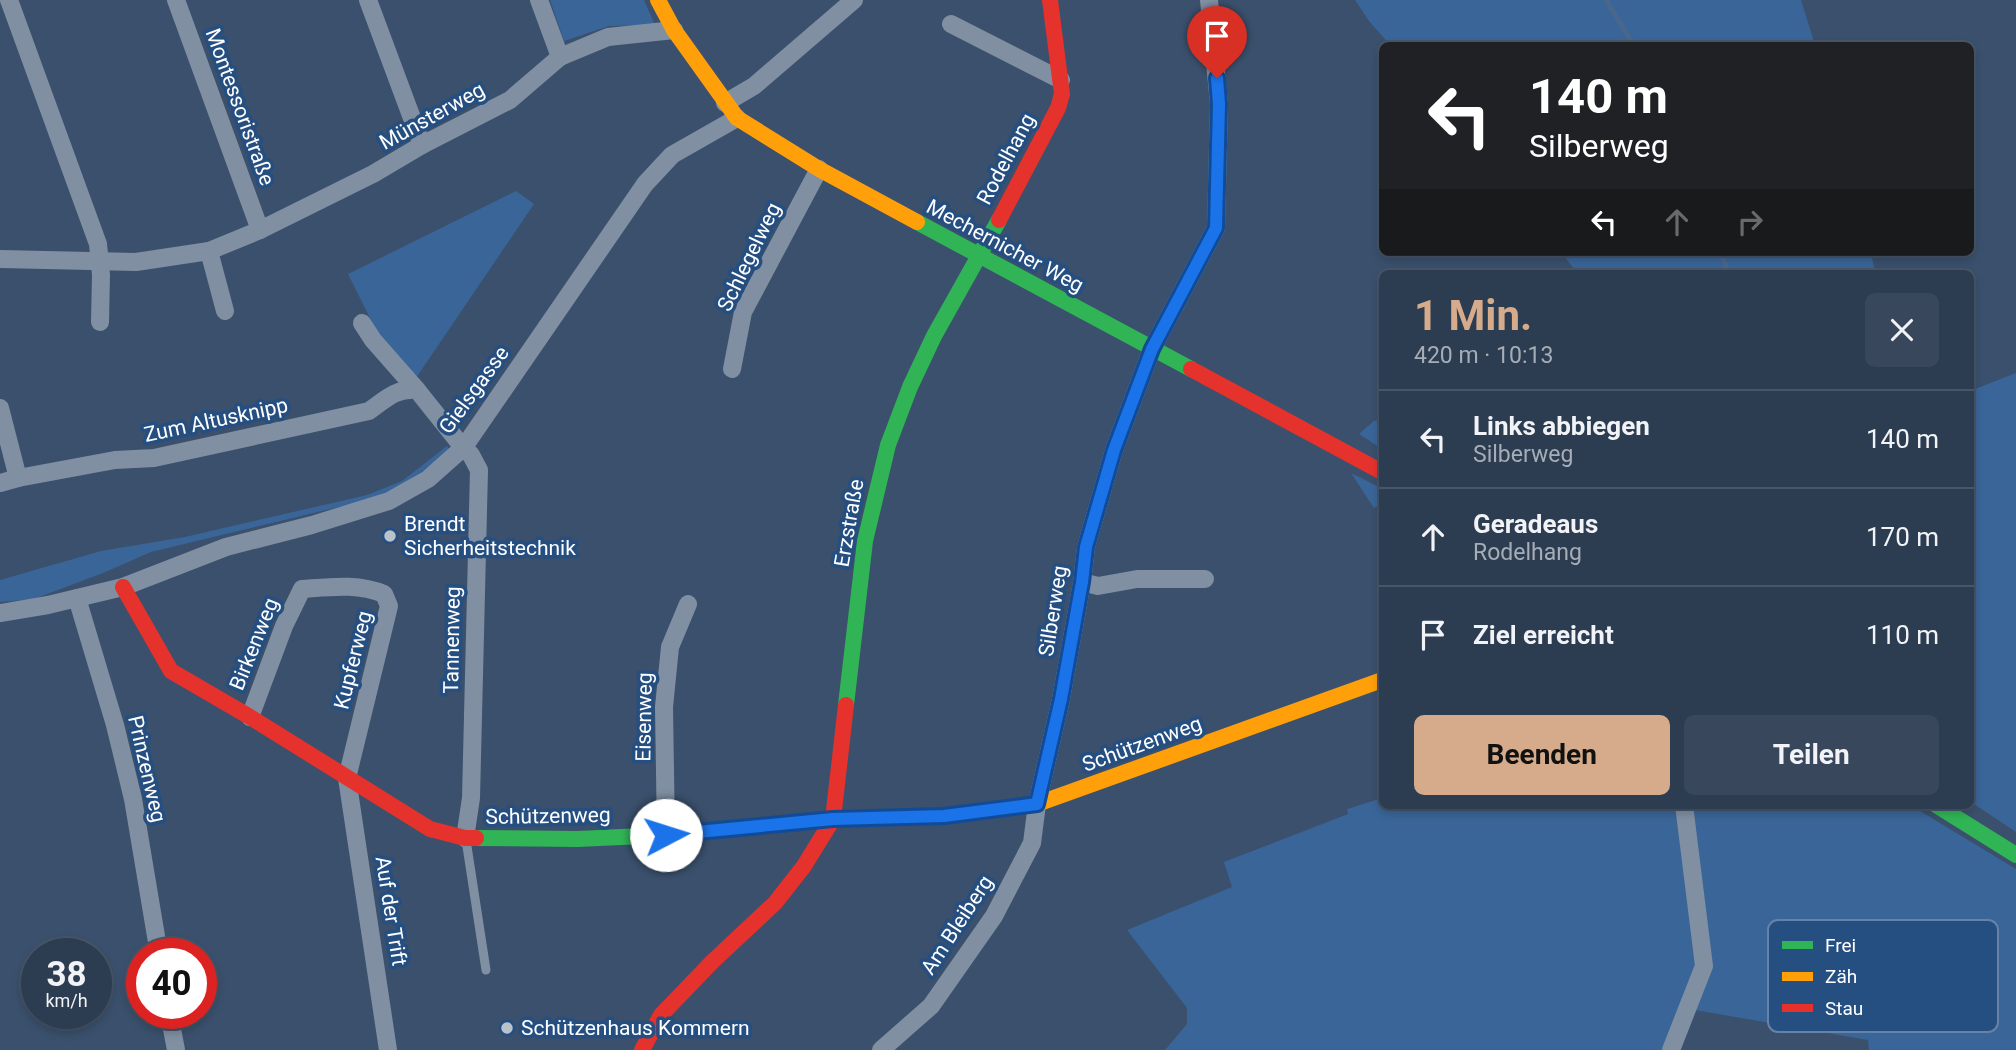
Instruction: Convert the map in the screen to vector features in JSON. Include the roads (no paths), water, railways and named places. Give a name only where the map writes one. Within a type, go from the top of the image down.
[{"type":"street","points":[[9,0],[98,244],[101,275],[100,323]]},
{"type":"street","name":"Montessoristraße","points":[[176,0],[260,230]]},
{"type":"street","points":[[368,0],[422,145]]},
{"type":"street","points":[[538,0],[560,57]]},
{"type":"street","name":"Mechernicher Weg","points":[[658,0],[674,30],[737,118],[819,169],[1379,470]]},
{"type":"street","points":[[724,103],[754,86],[853,0]]},
{"type":"street","name":"Rodelhang","points":[[979,256],[1058,108],[1062,94],[1050,0]]},
{"type":"street","points":[[1152,349],[1216,228],[1219,104],[1209,0]]},
{"type":"street","points":[[951,24],[1061,80]]},
{"type":"street","name":"Münsterweg","points":[[0,259],[136,262],[209,251],[260,230],[373,174],[422,145],[510,100],[560,57],[608,37],[674,30]]},
{"type":"street","name":"Gielsgasse","points":[[0,613],[123,587],[226,547],[312,525],[389,501],[428,479],[464,447],[645,184],[672,155],[737,118]]},
{"type":"street","name":"Schlegelweg","points":[[732,369],[743,313],[819,169]]},
{"type":"street","points":[[209,251],[225,311]]},
{"type":"street","name":"Erzstraße","points":[[833,819],[865,541],[882,464],[910,387],[934,336],[979,256]]},
{"type":"street","points":[[362,323],[373,341],[464,447]]},
{"type":"street","name":"Silberweg","points":[[1037,804],[1061,699],[1086,547],[1114,450],[1152,349]]},
{"type":"street","name":"Zum Altusknipp","points":[[0,483],[115,460],[154,458],[369,411],[398,392],[405,389],[417,390]]},
{"type":"street","points":[[0,408],[18,478]]},
{"type":"street","name":"Tannenweg","points":[[464,447],[479,470],[471,798],[465,838]]},
{"type":"street","points":[[1082,582],[1098,586],[1137,579],[1205,579]]},
{"type":"street","name":"Kupferweg","points":[[302,589],[348,586],[372,589],[384,594],[389,606],[347,778]]},
{"type":"street","name":"Schützenweg","points":[[123,587],[171,671],[430,829],[465,838],[577,839],[666,835],[833,819],[944,816],[1037,804],[1379,681]]},
{"type":"street","name":"Birkenweg","points":[[250,717],[284,626],[302,589]]},
{"type":"street","name":"Prinzenweg","points":[[77,598],[115,725],[133,799],[156,938]]},
{"type":"street","name":"Eisenweg","points":[[666,835],[664,707],[670,647],[688,604]]},
{"type":"street","name":"Auf der Trift","points":[[347,778],[388,1050]]},
{"type":"street","name":"Am Bleiberg","points":[[881,1050],[931,1006],[994,916],[1032,843],[1037,804]]},
{"type":"street","points":[[1671,1050],[1704,965],[1684,809]]},
{"type":"street","points":[[1942,809],[2016,855]]},
{"type":"street","points":[[642,1050],[661,1015],[712,962],[775,904],[804,866],[833,819]]},
{"type":"street","points":[[172,1029],[176,1050]]},
{"type":"lane","points":[[465,838],[486,970]]},
{"type":"waterway","points":[[1606,0],[1632,42]]},
{"type":"waterway","points":[[1722,256],[1727,270]]},
{"type":"place","name":"Brendt Sicherheitstechnik","points":[[390,536]]},
{"type":"place","name":"Schützenhaus Kommern","points":[[507,1028]]}]
